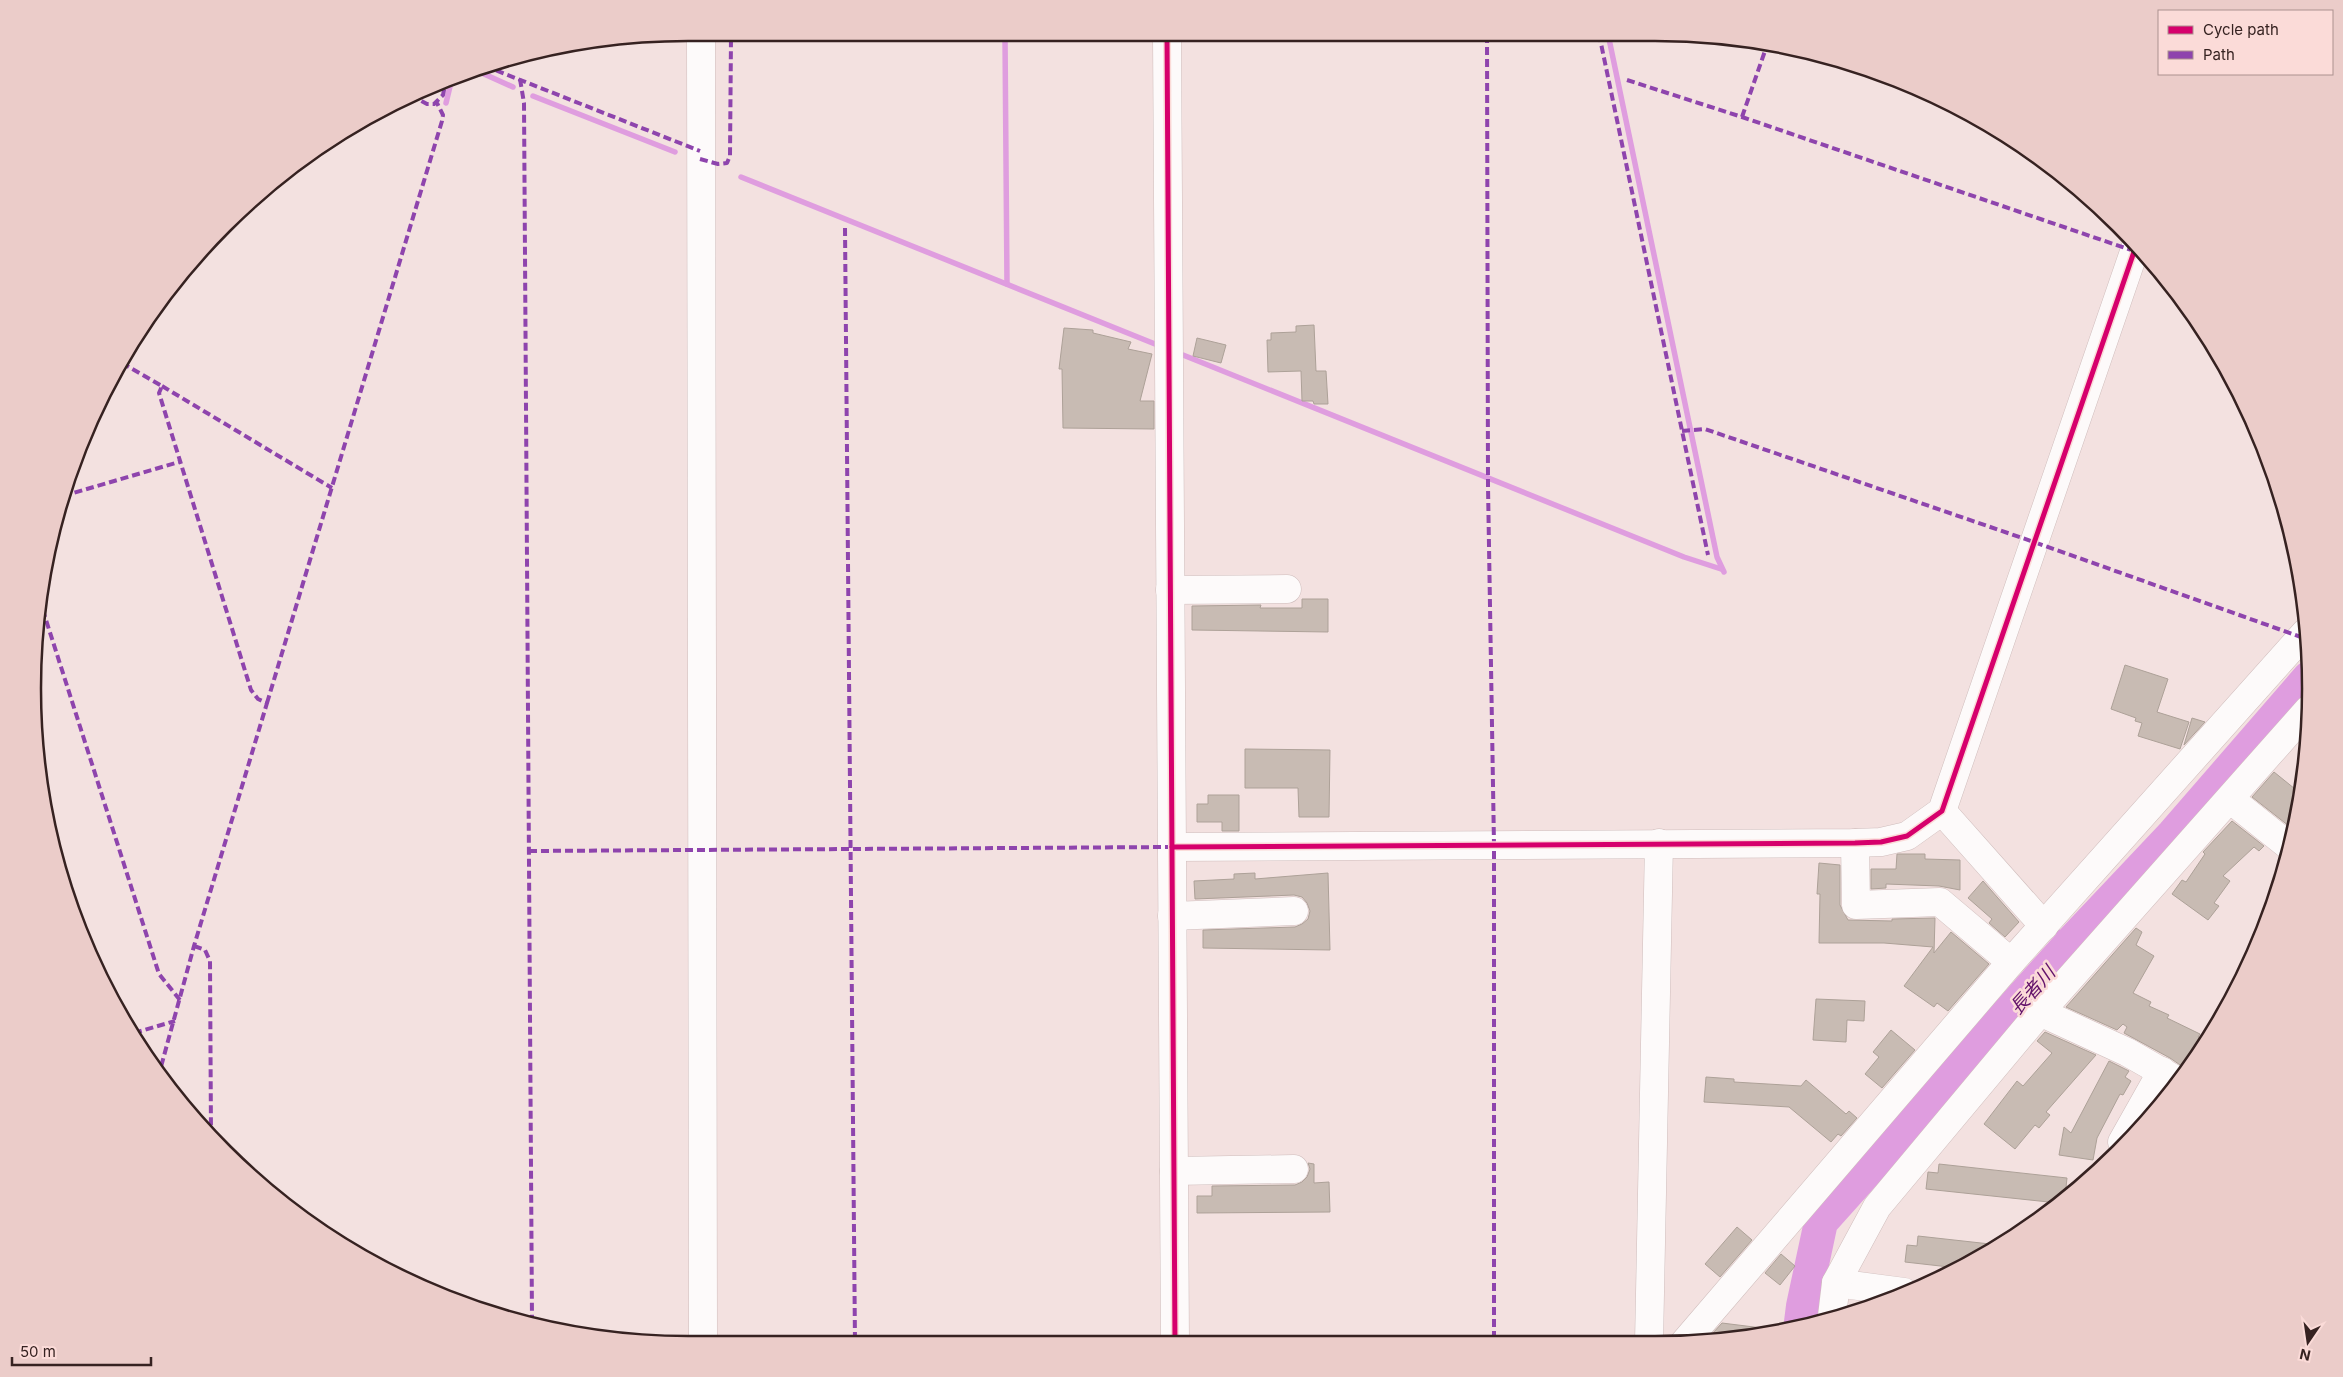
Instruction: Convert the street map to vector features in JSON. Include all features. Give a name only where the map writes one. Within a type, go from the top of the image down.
[{"type":"street","points":[[701,41],[703,1336]]},
{"type":"street","points":[[1167,41],[1175,1336]]},
{"type":"street","points":[[1172,847],[1855,843],[1881,842],[1907,836],[1942,811],[2136,257]]},
{"type":"street","points":[[1170,590],[1287,589]]},
{"type":"street","points":[[1691,1334],[2011,962],[2299,639]]},
{"type":"street","points":[[1833,1311],[1836,1283],[1877,1207],[2040,1012],[2301,718]]},
{"type":"street","points":[[2230,799],[2283,841]]},
{"type":"street","points":[[1942,811],[2044,926]]},
{"type":"street","points":[[1649,1336],[1659,843]]},
{"type":"street","points":[[1855,843],[1856,905],[1940,902],[2011,962]]},
{"type":"street","points":[[1172,916],[1294,911]]},
{"type":"street","points":[[2040,1012],[2126,1052],[2169,1076],[2142,1113]]},
{"type":"street","points":[[1174,1171],[1294,1169]]},
{"type":"street","points":[[1836,1283],[1891,1290]]},
{"type":"building","points":[[1314,325],[1316,371],[1326,371],[1328,404],[1314,404],[1313,401],[1302,401],[1301,371],[1268,372],[1267,340],[1271,340],[1271,333],[1296,332],[1296,326]]},
{"type":"building","points":[[1064,328],[1093,330],[1093,333],[1131,342],[1128,349],[1152,354],[1140,401],[1154,401],[1154,429],[1063,428],[1062,369],[1059,369]]},
{"type":"building","points":[[1197,338],[1226,345],[1221,363],[1193,356]]},
{"type":"building","points":[[1302,599],[1328,599],[1328,632],[1192,630],[1192,606],[1261,605],[1260,608],[1302,608]]},
{"type":"building","points":[[2125,665],[2168,679],[2157,712],[2189,722],[2180,749],[2138,736],[2142,723],[2135,721],[2136,718],[2111,709]]},
{"type":"building","points":[[2192,718],[2205,722],[2184,745]]},
{"type":"building","points":[[1245,749],[1330,750],[1329,817],[1299,817],[1298,788],[1245,788]]},
{"type":"building","points":[[2274,772],[2294,788],[2287,824],[2252,797]]},
{"type":"building","points":[[1208,795],[1239,795],[1239,831],[1222,831],[1222,822],[1197,822],[1197,804],[1208,804]]},
{"type":"building","points":[[2232,821],[2264,846],[2259,851],[2254,847],[2223,876],[2230,881],[2214,903],[2219,906],[2208,920],[2172,894],[2182,880],[2186,882],[2205,854],[2203,852]]},
{"type":"building","points":[[1897,854],[1925,854],[1925,859],[1960,860],[1960,890],[1939,886],[1886,884],[1886,888],[1871,889],[1871,869],[1896,869]]},
{"type":"building","points":[[1819,863],[1840,865],[1840,905],[1848,920],[1892,921],[1892,919],[1935,918],[1934,953],[1951,932],[1989,964],[1948,1011],[1937,1003],[1934,1007],[1904,986],[1933,947],[1884,943],[1819,943],[1820,894],[1817,894]]},
{"type":"building","points":[[1255,873],[1255,879],[1328,873],[1330,950],[1203,948],[1203,930],[1295,927],[1308,919],[1310,911],[1307,903],[1302,897],[1294,895],[1195,899],[1194,881],[1234,879],[1234,874]]},
{"type":"building","points":[[1983,881],[2019,922],[2005,937],[1989,923],[1992,919],[1968,898]]},
{"type":"building","points":[[2136,928],[2142,932],[2136,945],[2154,956],[2133,993],[2151,1002],[2149,1006],[2169,1015],[2167,1018],[2200,1034],[2199,1038],[2181,1065],[2124,1033],[2127,1027],[2123,1024],[2117,1030],[2066,1007]]},
{"type":"building","points":[[1816,999],[1865,1001],[1864,1021],[1847,1020],[1846,1042],[1813,1040]]},
{"type":"building","points":[[1891,1030],[1915,1050],[1882,1088],[1865,1074],[1879,1057],[1873,1052]]},
{"type":"building","points":[[2045,1032],[2096,1055],[2046,1112],[2050,1115],[2039,1128],[2035,1125],[2015,1149],[1984,1124],[2017,1081],[2023,1086],[2052,1053],[2037,1041]]},
{"type":"building","points":[[2109,1061],[2129,1071],[2125,1077],[2131,1081],[2123,1095],[2120,1094],[2097,1138],[2093,1160],[2059,1155],[2064,1127],[2071,1133]]},
{"type":"building","points":[[1706,1077],[1734,1079],[1734,1082],[1801,1086],[1806,1080],[1846,1114],[1849,1111],[1857,1118],[1841,1136],[1838,1134],[1831,1142],[1789,1107],[1704,1102]]},
{"type":"building","points":[[1308,1163],[1314,1164],[1314,1183],[1329,1182],[1330,1212],[1197,1213],[1197,1196],[1212,1196],[1212,1186],[1295,1185],[1307,1177],[1310,1169]]},
{"type":"building","points":[[1939,1164],[2067,1178],[2066,1188],[2049,1202],[1926,1189],[1928,1172],[1938,1173]]},
{"type":"building","points":[[1737,1227],[1752,1240],[1720,1277],[1705,1264]]},
{"type":"building","points":[[1918,1236],[1987,1244],[1945,1267],[1905,1262],[1907,1245],[1917,1246]]},
{"type":"building","points":[[1781,1254],[1795,1266],[1780,1285],[1765,1273]]},
{"type":"building","points":[[1722,1323],[1756,1327],[1739,1330],[1713,1332]]},
{"type":"waterway","points":[[1005,41],[1007,284]]},
{"type":"waterway","points":[[1609,41],[1717,557],[1724,572]]},
{"type":"waterway","points":[[485,74],[513,87]]},
{"type":"waterway","points":[[446,103],[450,88]]},
{"type":"waterway","points":[[533,96],[675,152]]},
{"type":"waterway","points":[[741,177],[1155,344]]},
{"type":"waterway","points":[[1183,355],[1684,557],[1721,569]]},
{"type":"waterway","name":"長者川","points":[[1801,1319],[1821,1222],[2071,943],[2173,835],[2302,686]]},
{"type":"waterway","points":[[2057,931],[2071,943]]},
{"type":"marked path","points":[[700,159],[718,164],[727,163],[730,156],[731,41]]},
{"type":"marked path","points":[[1487,41],[1488,486],[1494,845],[1494,1336]]},
{"type":"marked path","points":[[1600,41],[1708,555]]},
{"type":"marked path","points":[[1742,117],[1765,51]]},
{"type":"marked path","points":[[497,71],[700,151]]},
{"type":"marked path","points":[[520,79],[524,103],[532,1316]]},
{"type":"marked path","points":[[1627,80],[1742,117],[2129,249]]},
{"type":"marked path","points":[[420,100],[427,104],[434,104],[443,95],[444,90]]},
{"type":"marked path","points":[[267,703],[442,121],[443,115],[437,103]]},
{"type":"marked path","points":[[845,228],[855,1336]]},
{"type":"marked path","points":[[127,366],[162,386],[159,393],[251,690],[258,699],[267,703],[194,946],[162,1064]]},
{"type":"marked path","points":[[162,386],[332,488]]},
{"type":"marked path","points":[[1682,431],[1705,429],[2034,542],[2299,636]]},
{"type":"marked path","points":[[72,493],[179,462]]},
{"type":"marked path","points":[[46,619],[159,974],[180,1000]]},
{"type":"marked path","points":[[529,851],[1172,847]]},
{"type":"marked path","points":[[194,946],[205,950],[210,961],[211,1125]]},
{"type":"marked path","points":[[140,1031],[175,1021]]},
{"type":"cycle path","points":[[1167,41],[1175,1336]]},
{"type":"cycle path","points":[[1172,847],[1855,843],[1881,842],[1907,836],[1942,811],[2133,254]]}]
